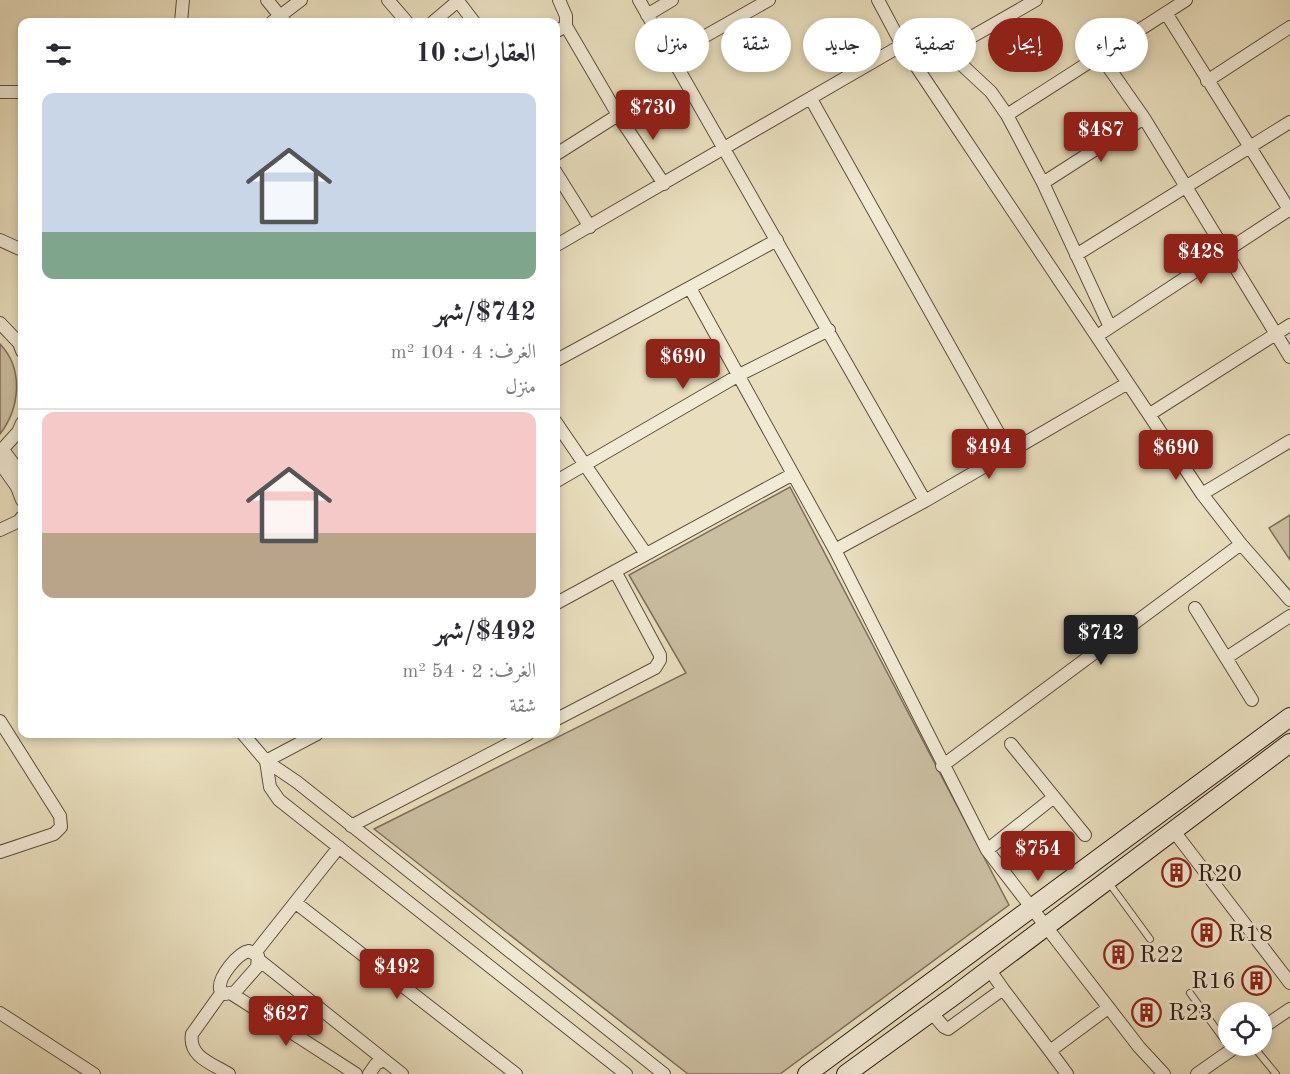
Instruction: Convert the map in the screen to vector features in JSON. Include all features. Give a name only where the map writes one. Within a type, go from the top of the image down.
[{"type":"street","points":[[181,18],[183,0]]},
{"type":"street","points":[[267,0],[278,18]]},
{"type":"street","points":[[281,18],[301,0]]},
{"type":"street","points":[[388,0],[404,18]]},
{"type":"street","points":[[559,0],[566,16],[566,26],[618,115],[664,184]]},
{"type":"street","points":[[639,0],[649,18]]},
{"type":"street","points":[[647,15],[672,0]]},
{"type":"street","points":[[709,34],[769,0]]},
{"type":"street","points":[[976,34],[1036,0]]},
{"type":"street","points":[[1148,24],[1186,0]]},
{"type":"street","points":[[438,18],[458,1],[471,18]]},
{"type":"street","points":[[881,1],[893,26]]},
{"type":"street","points":[[1097,335],[1290,210],[1166,13]]},
{"type":"street","points":[[560,30],[566,26]]},
{"type":"street","points":[[1207,81],[1290,27]]},
{"type":"street","points":[[560,243],[893,50]]},
{"type":"street","points":[[1007,115],[1075,71]]},
{"type":"street","points":[[679,72],[925,501]]},
{"type":"street","points":[[920,72],[1203,494],[1290,600]]},
{"type":"street","points":[[970,72],[991,92],[1007,115],[1043,183],[1110,327]]},
{"type":"street","points":[[1112,72],[1144,118],[1290,357]]},
{"type":"street","points":[[0,92],[18,92]]},
{"type":"street","points":[[811,99],[1009,452]]},
{"type":"street","points":[[560,152],[618,115]]},
{"type":"street","points":[[1043,183],[1144,118]]},
{"type":"street","points":[[1076,255],[1290,122]]},
{"type":"street","points":[[560,179],[590,227]]},
{"type":"street","points":[[0,240],[18,248]]},
{"type":"street","points":[[560,358],[777,240]]},
{"type":"street","points":[[690,288],[835,550],[942,766],[987,850],[1108,1008],[1164,1074]]},
{"type":"street","points":[[0,323],[18,342]]},
{"type":"street","points":[[1150,414],[1290,325]]},
{"type":"street","points":[[560,479],[739,375],[829,330]]},
{"type":"street","points":[[835,550],[925,501],[1128,383]]},
{"type":"street","points":[[560,428],[646,554]]},
{"type":"street","points":[[18,432],[1,451],[18,470]]},
{"type":"street","points":[[1203,494],[1290,441]]},
{"type":"street","points":[[0,463],[18,490]]},
{"type":"street","points":[[560,601],[793,474]]},
{"type":"street","points":[[0,530],[18,521]]},
{"type":"street","points":[[942,766],[1242,543]]},
{"type":"street","points":[[560,717],[655,668],[660,660],[660,655],[615,571]]},
{"type":"street","points":[[1195,608],[1252,700]]},
{"type":"street","points":[[1226,658],[1290,616]]},
{"type":"street","points":[[807,1074],[1290,717]]},
{"type":"street","points":[[0,721],[60,816],[61,827],[54,834],[0,852]]},
{"type":"street","points":[[246,738],[266,761],[297,782],[664,1074]]},
{"type":"street","points":[[266,761],[309,738]]},
{"type":"street","points":[[351,826],[520,738]]},
{"type":"street","points":[[846,1074],[1290,743]]},
{"type":"street","points":[[1011,744],[1085,835]]},
{"type":"street","points":[[266,761],[270,787],[279,801],[626,1074]]},
{"type":"street","points":[[987,850],[1054,797]]},
{"type":"street","points":[[1173,830],[1290,983]]},
{"type":"street","points":[[229,1074],[197,1054],[193,1049],[192,1034],[227,993],[257,967],[257,956],[339,848]]},
{"type":"street","points":[[296,903],[516,1074]]},
{"type":"street","points":[[356,1074],[227,993],[219,985],[220,980],[242,953],[249,951],[257,956],[402,1074]]},
{"type":"street","points":[[989,969],[1066,1074]]},
{"type":"street","points":[[931,1012],[944,1028],[948,1029],[1003,989]]},
{"type":"street","points":[[1050,1051],[1108,1008]]},
{"type":"street","points":[[1272,1021],[1290,1009]]},
{"type":"street","points":[[0,1013],[94,1074]]},
{"type":"street","points":[[1197,1074],[1220,1056]]},
{"type":"street","points":[[369,1074],[372,1067],[384,1060]]},
{"type":"lane","points":[[1107,880],[1150,939]]},
{"type":"lane","points":[[1190,993],[1218,1028]]},
{"type":"lane","points":[[1261,1056],[1276,1074]]},
{"type":"shaded area","points":[[0,344],[13,365],[16,389],[12,412],[0,434]]},
{"type":"shaded area","points":[[790,487],[1009,905],[780,1074],[688,1074],[374,829],[686,673],[629,575]]},
{"type":"shaded area","points":[[1290,515],[1290,560],[1269,528]]},
{"type":"place","name":"R20","points":[[1176,873]]},
{"type":"place","name":"R18","points":[[1207,933]]},
{"type":"place","name":"R22","points":[[1118,954]]},
{"type":"place","name":"R16","points":[[1257,980]]},
{"type":"place","name":"R23","points":[[1147,1012]]}]
